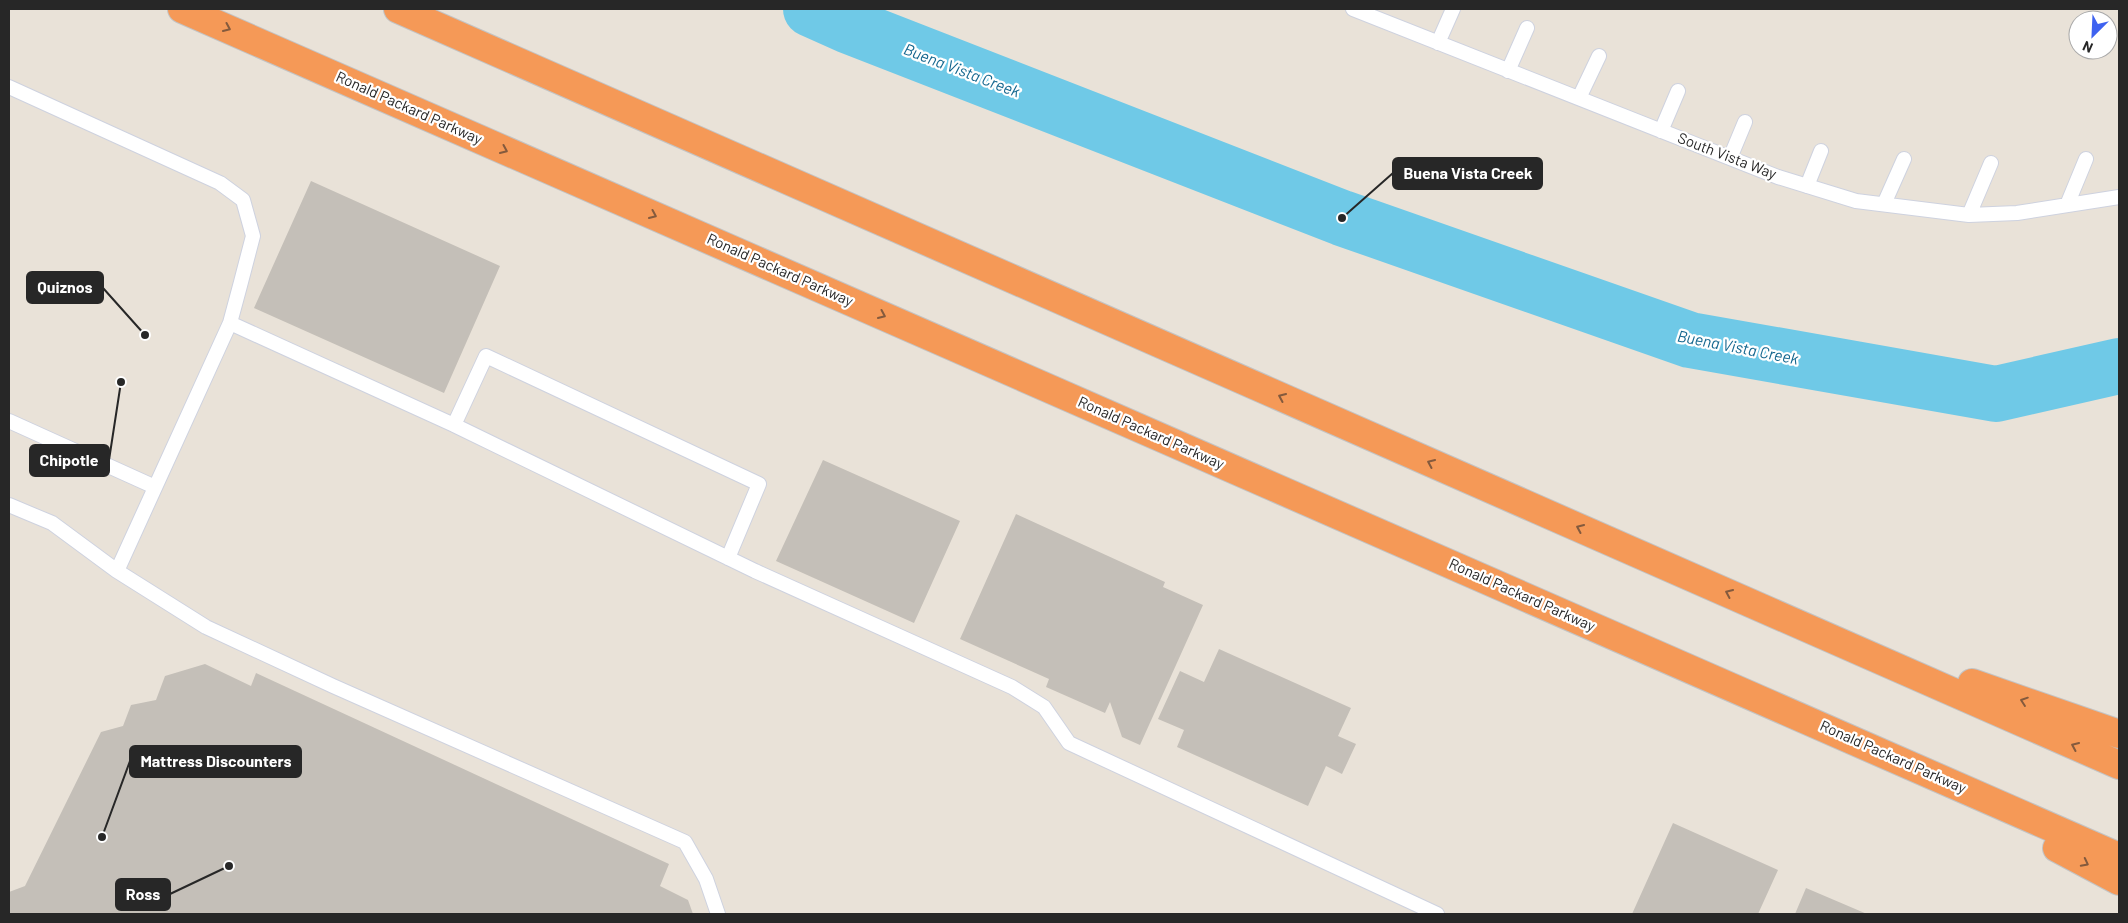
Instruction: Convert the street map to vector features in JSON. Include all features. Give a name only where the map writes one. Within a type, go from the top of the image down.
[{"type":"highway","name":"Ronald Packard Parkway","points":[[182,9],[2119,857]]},
{"type":"highway","points":[[398,9],[2119,765]]},
{"type":"highway","points":[[1773,613],[2119,734]]},
{"type":"highway","points":[[1825,727],[2119,880]]},
{"type":"lane","points":[[1438,42],[1453,9]]},
{"type":"lane","name":"South Vista Way","points":[[1360,10],[1508,71],[1778,177],[1856,201],[1969,215],[2017,213],[2119,197]]},
{"type":"lane","points":[[1508,71],[1528,28]]},
{"type":"lane","points":[[1579,98],[1599,56]]},
{"type":"lane","points":[[9,87],[220,183],[243,200],[253,236],[230,323],[117,571]]},
{"type":"lane","points":[[1661,130],[1678,92]]},
{"type":"lane","points":[[1730,158],[1745,122]]},
{"type":"lane","points":[[1807,186],[1822,151]]},
{"type":"lane","points":[[1884,204],[1904,159]]},
{"type":"lane","points":[[2066,205],[2086,159]]},
{"type":"lane","points":[[1969,215],[1991,163]]},
{"type":"lane","points":[[230,323],[454,425],[728,558],[1012,687],[1044,708],[1068,742],[1437,914]]},
{"type":"lane","points":[[454,425],[486,356],[759,484],[728,558]]},
{"type":"lane","points":[[9,421],[155,487]]},
{"type":"lane","points":[[9,505],[52,523],[117,571],[206,627],[333,686],[685,842],[706,879],[718,914]]},
{"type":"building","points":[[311,181],[500,266],[444,393],[254,308]]},
{"type":"building","points":[[823,460],[960,521],[914,623],[776,561]]},
{"type":"building","points":[[1016,514],[1165,582],[1163,587],[1203,605],[1140,745],[1122,737],[1110,702],[1105,713],[1046,687],[1049,679],[960,639]]},
{"type":"building","points":[[1219,649],[1351,708],[1338,736],[1356,744],[1342,774],[1326,766],[1308,806],[1177,747],[1184,730],[1158,719],[1180,671],[1204,682]]},
{"type":"building","points":[[205,664],[251,686],[256,673],[669,864],[660,886],[688,900],[693,914],[9,914],[9,892],[25,886],[101,732],[123,726],[131,705],[156,700],[165,676]]},
{"type":"building","points":[[1673,823],[1778,870],[1758,914],[1632,914]]},
{"type":"building","points":[[1806,888],[1867,914],[1795,914]]},
{"type":"waterway","name":"Buena Vista Creek","points":[[811,9],[849,26],[1342,218],[1690,340],[1996,394],[2119,366]]},
{"type":"place","name":"Buena Vista Creek","points":[[1342,218]]},
{"type":"place","name":"Quiznos","points":[[145,335]]},
{"type":"place","name":"Chipotle","points":[[121,382]]},
{"type":"place","name":"Mattress Discounters","points":[[102,837]]},
{"type":"place","name":"Ross","points":[[229,866]]}]
